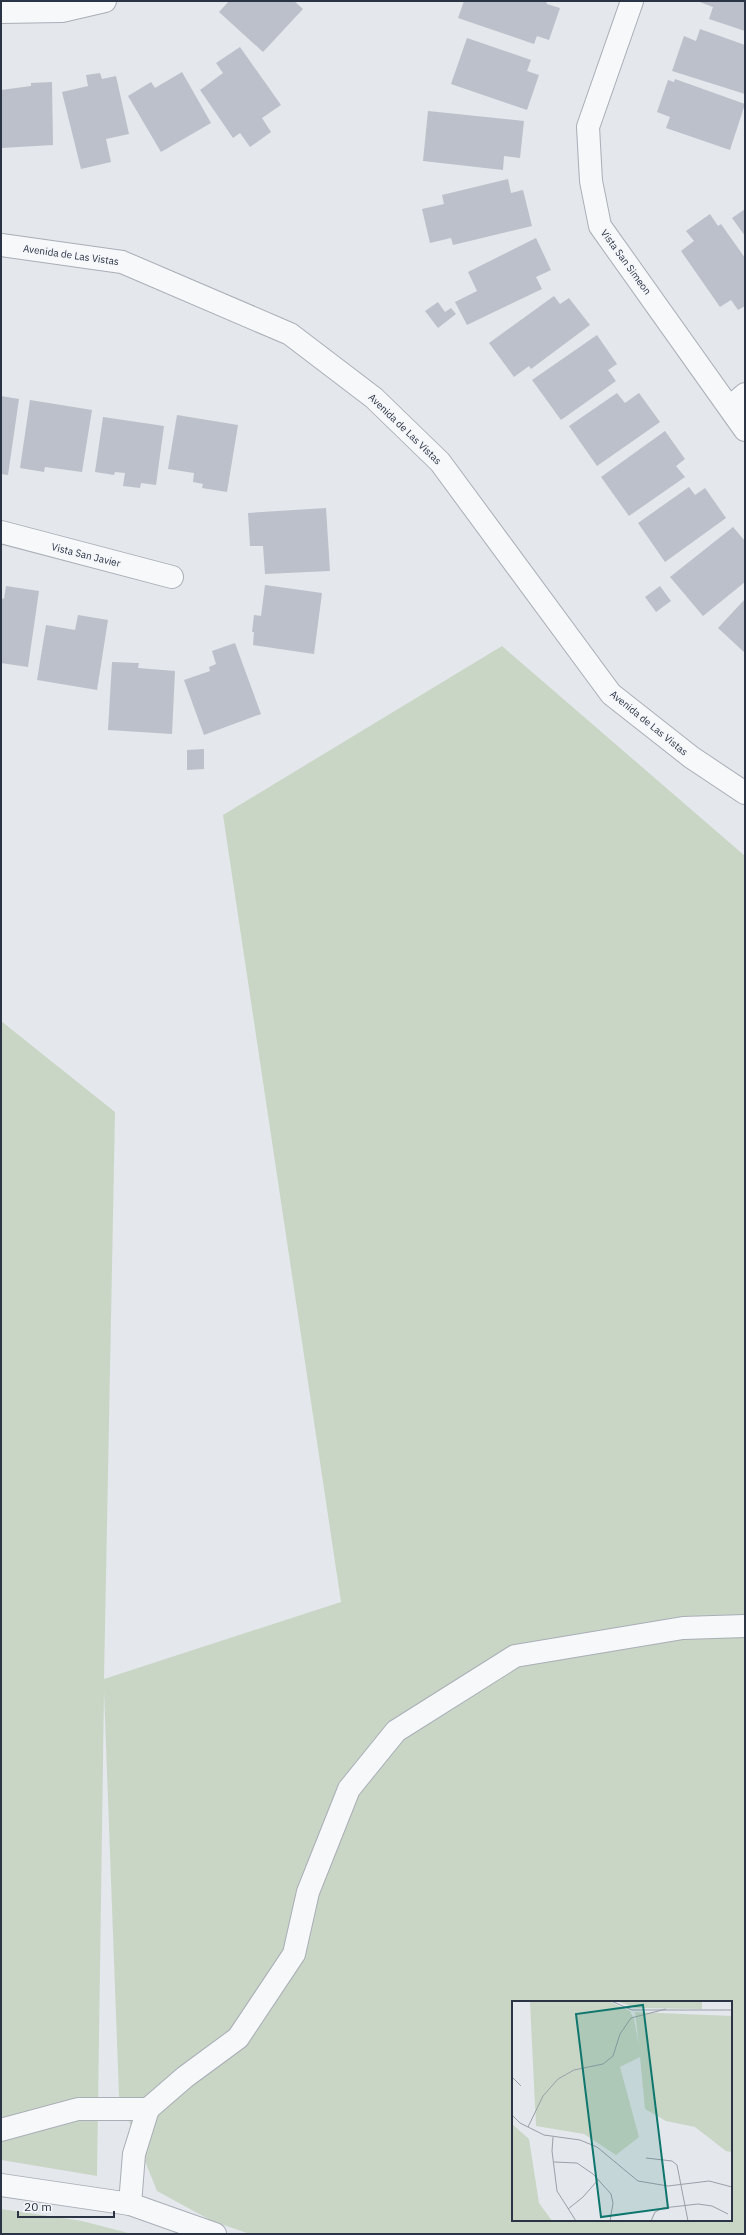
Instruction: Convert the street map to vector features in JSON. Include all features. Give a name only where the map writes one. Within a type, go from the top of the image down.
[{"type":"street","points":[[1,12],[62,11],[105,1]]},
{"type":"street","name":"Vista San Simeon","points":[[632,1],[588,127],[591,182],[600,226],[737,400],[745,430]]},
{"type":"street","name":"Avenida de Las Vistas","points":[[1,245],[122,262],[290,334],[374,398],[440,462],[611,694],[691,757],[745,793]]},
{"type":"street","name":"Vista San Javier","points":[[1,532],[172,577]]},
{"type":"street","points":[[130,2204],[134,2154],[148,2109],[185,2076],[238,2038],[294,1954],[308,1892],[349,1789],[396,1731],[515,1656],[683,1628],[745,1626]]},
{"type":"street","points":[[1,2130],[78,2109],[148,2109]]},
{"type":"street","points":[[1,2185],[130,2204],[215,2234]]},
{"type":"green space","points":[[502,646],[745,856],[745,2234],[250,2234],[212,2221],[157,2191],[119,2096],[104,1691],[97,2176],[1,2160],[1,1021],[115,1112],[104,1679],[341,1602],[223,815]]},
{"type":"green space","points":[[1,2209],[82,2221],[132,2234],[1,2234]]},
{"type":"building","points":[[229,1],[294,1],[303,9],[263,52],[219,12]]},
{"type":"building","points":[[464,1],[546,1],[547,4],[560,8],[549,40],[537,36],[534,44],[458,18]]},
{"type":"building","points":[[697,1],[745,1],[745,31],[709,19],[713,7]]},
{"type":"building","points":[[700,29],[745,45],[745,94],[672,71],[684,36],[696,41]]},
{"type":"building","points":[[467,38],[531,60],[527,71],[539,75],[527,110],[451,84]]},
{"type":"building","points":[[240,47],[281,105],[262,118],[271,132],[250,147],[240,133],[233,138],[200,90],[223,73],[216,63]]},
{"type":"building","points":[[182,72],[211,123],[161,152],[128,96],[151,82],[155,88]]},
{"type":"building","points":[[100,73],[102,79],[116,76],[129,134],[106,139],[111,162],[81,169],[62,92],[88,86],[86,75]]},
{"type":"building","points":[[675,79],[745,104],[730,150],[666,128],[670,117],[657,112],[668,80],[674,82]]},
{"type":"building","points":[[52,82],[53,145],[1,148],[1,90],[31,86],[31,83]]},
{"type":"building","points":[[428,111],[524,121],[520,158],[504,156],[503,170],[423,161]]},
{"type":"building","points":[[508,179],[511,193],[523,190],[532,226],[453,245],[451,238],[430,243],[422,209],[444,204],[442,195]]},
{"type":"building","points":[[745,209],[745,236],[732,218]]},
{"type":"building","points":[[710,214],[718,226],[721,224],[745,258],[745,306],[738,310],[731,300],[720,307],[681,251],[694,241],[686,231]]},
{"type":"building","points":[[536,238],[551,270],[536,277],[542,289],[467,325],[455,302],[477,291],[468,272]]},
{"type":"building","points":[[554,296],[560,304],[569,298],[590,325],[531,369],[529,366],[514,377],[489,343]]},
{"type":"building","points":[[438,302],[445,312],[451,308],[456,314],[438,328],[425,311]]},
{"type":"building","points":[[597,335],[617,364],[608,370],[616,381],[561,420],[532,380]]},
{"type":"building","points":[[617,393],[625,403],[639,393],[660,422],[597,466],[569,426]]},
{"type":"building","points":[[1,396],[19,399],[8,475],[1,474]]},
{"type":"building","points":[[30,400],[92,410],[82,472],[45,467],[44,472],[20,468]]},
{"type":"building","points":[[177,415],[238,425],[227,492],[202,488],[203,484],[193,482],[194,473],[168,469]]},
{"type":"building","points":[[103,417],[164,426],[156,485],[141,483],[140,488],[123,486],[125,473],[115,472],[114,475],[95,472]]},
{"type":"building","points":[[665,431],[685,459],[676,466],[685,477],[629,516],[601,477]]},
{"type":"building","points":[[689,487],[695,495],[705,488],[726,518],[665,562],[638,523]]},
{"type":"building","points":[[326,508],[330,571],[265,574],[263,546],[250,546],[248,513]]},
{"type":"building","points":[[733,527],[745,541],[745,582],[703,616],[670,577]]},
{"type":"building","points":[[265,585],[322,593],[314,654],[253,645],[254,632],[252,632],[254,615],[261,616]]},
{"type":"building","points":[[6,586],[39,591],[28,667],[1,663],[1,598],[4,599]]},
{"type":"building","points":[[660,586],[671,601],[656,612],[645,597]]},
{"type":"building","points":[[745,599],[745,653],[718,628]]},
{"type":"building","points":[[78,615],[108,620],[97,690],[37,680],[46,625],[75,630]]},
{"type":"building","points":[[235,643],[261,714],[204,735],[184,680],[210,671],[209,667],[216,664],[212,651]]},
{"type":"building","points":[[112,662],[139,663],[138,668],[175,671],[172,734],[108,730]]},
{"type":"building","points":[[204,749],[204,769],[187,770],[187,750]]}]
